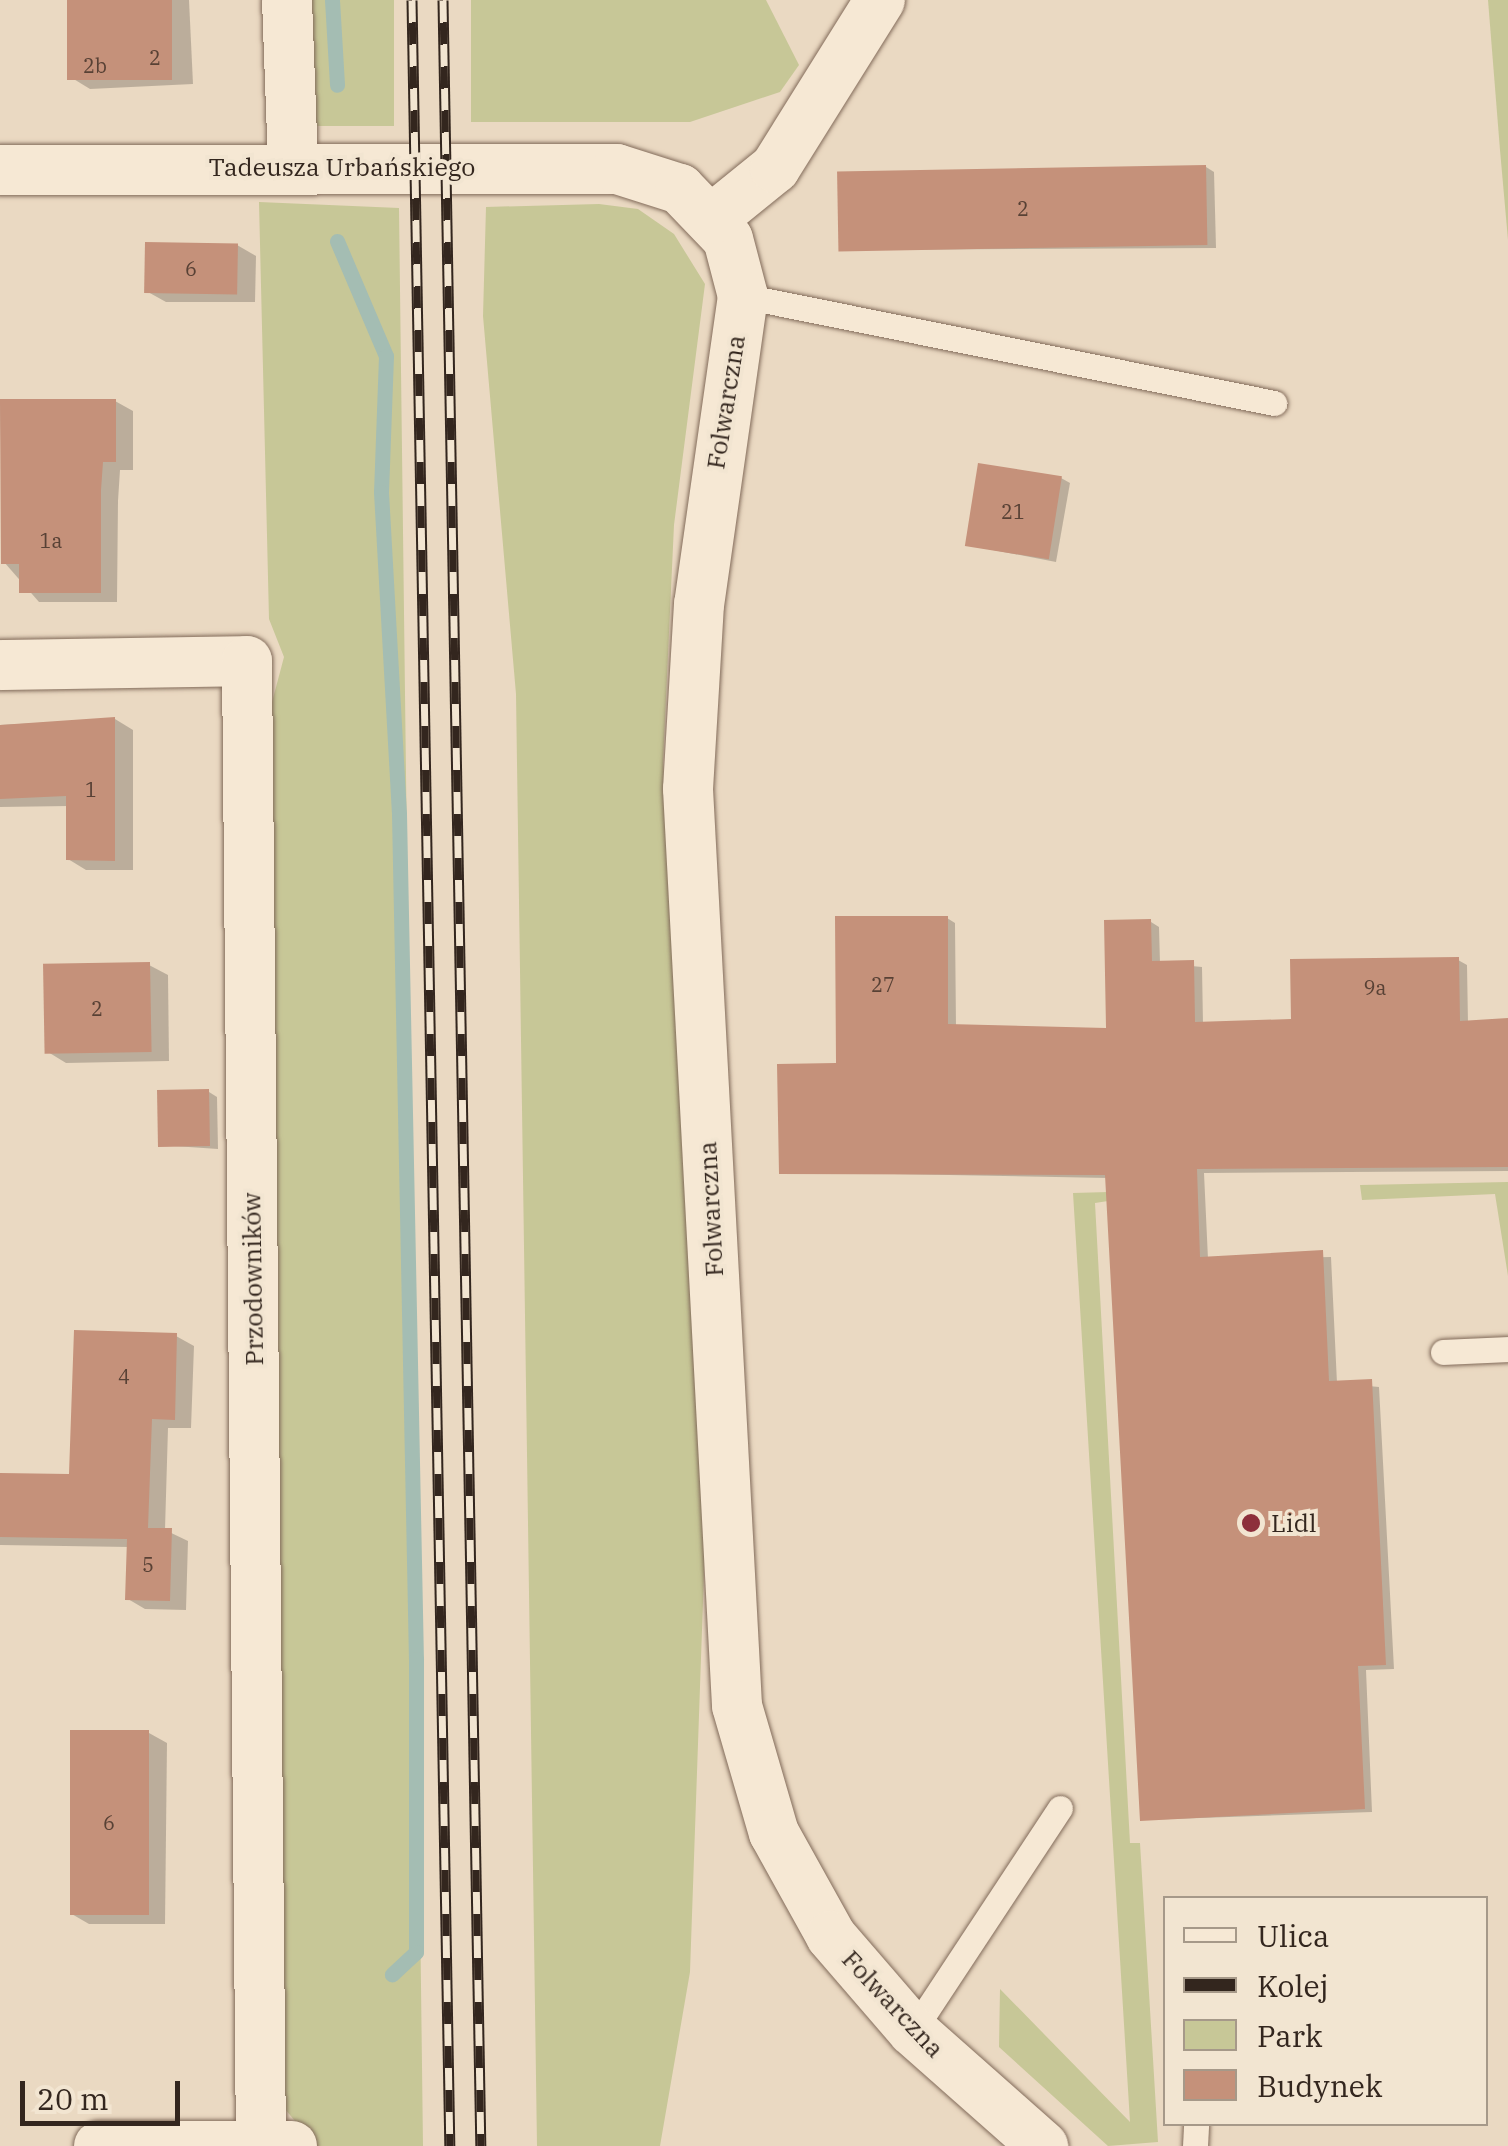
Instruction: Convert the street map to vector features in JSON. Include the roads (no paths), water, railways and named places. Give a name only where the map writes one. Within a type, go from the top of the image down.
[{"type":"street","points":[[287,0],[293,166]]},
{"type":"street","points":[[696,204],[775,168],[880,0]]},
{"type":"street","name":"Tadeusza Urbańskiego","points":[[0,170],[293,166],[617,169],[696,204]]},
{"type":"street","name":"Folwarczna","points":[[696,204],[736,256],[743,296],[699,604],[688,771],[737,1706],[760,1798],[798,1883],[912,2031],[1043,2146]]},
{"type":"street","name":"Przodowników","points":[[0,665],[246,661],[282,2145]]},
{"type":"street","points":[[99,2146],[282,2145]]},
{"type":"lane","points":[[743,296],[1274,403]]},
{"type":"lane","points":[[1443,1352],[1508,1349]]},
{"type":"lane","points":[[912,2031],[1060,1808]]},
{"type":"waterway","points":[[332,0],[337,85]]},
{"type":"waterway","points":[[337,241],[386,356],[381,492],[399,814],[416,1659],[416,1952],[392,1974]]},
{"type":"railway","points":[[412,0],[450,2146]]},
{"type":"railway","points":[[443,0],[481,2146]]},
{"type":"place","name":"Lidl","points":[[1251,1523]]}]
